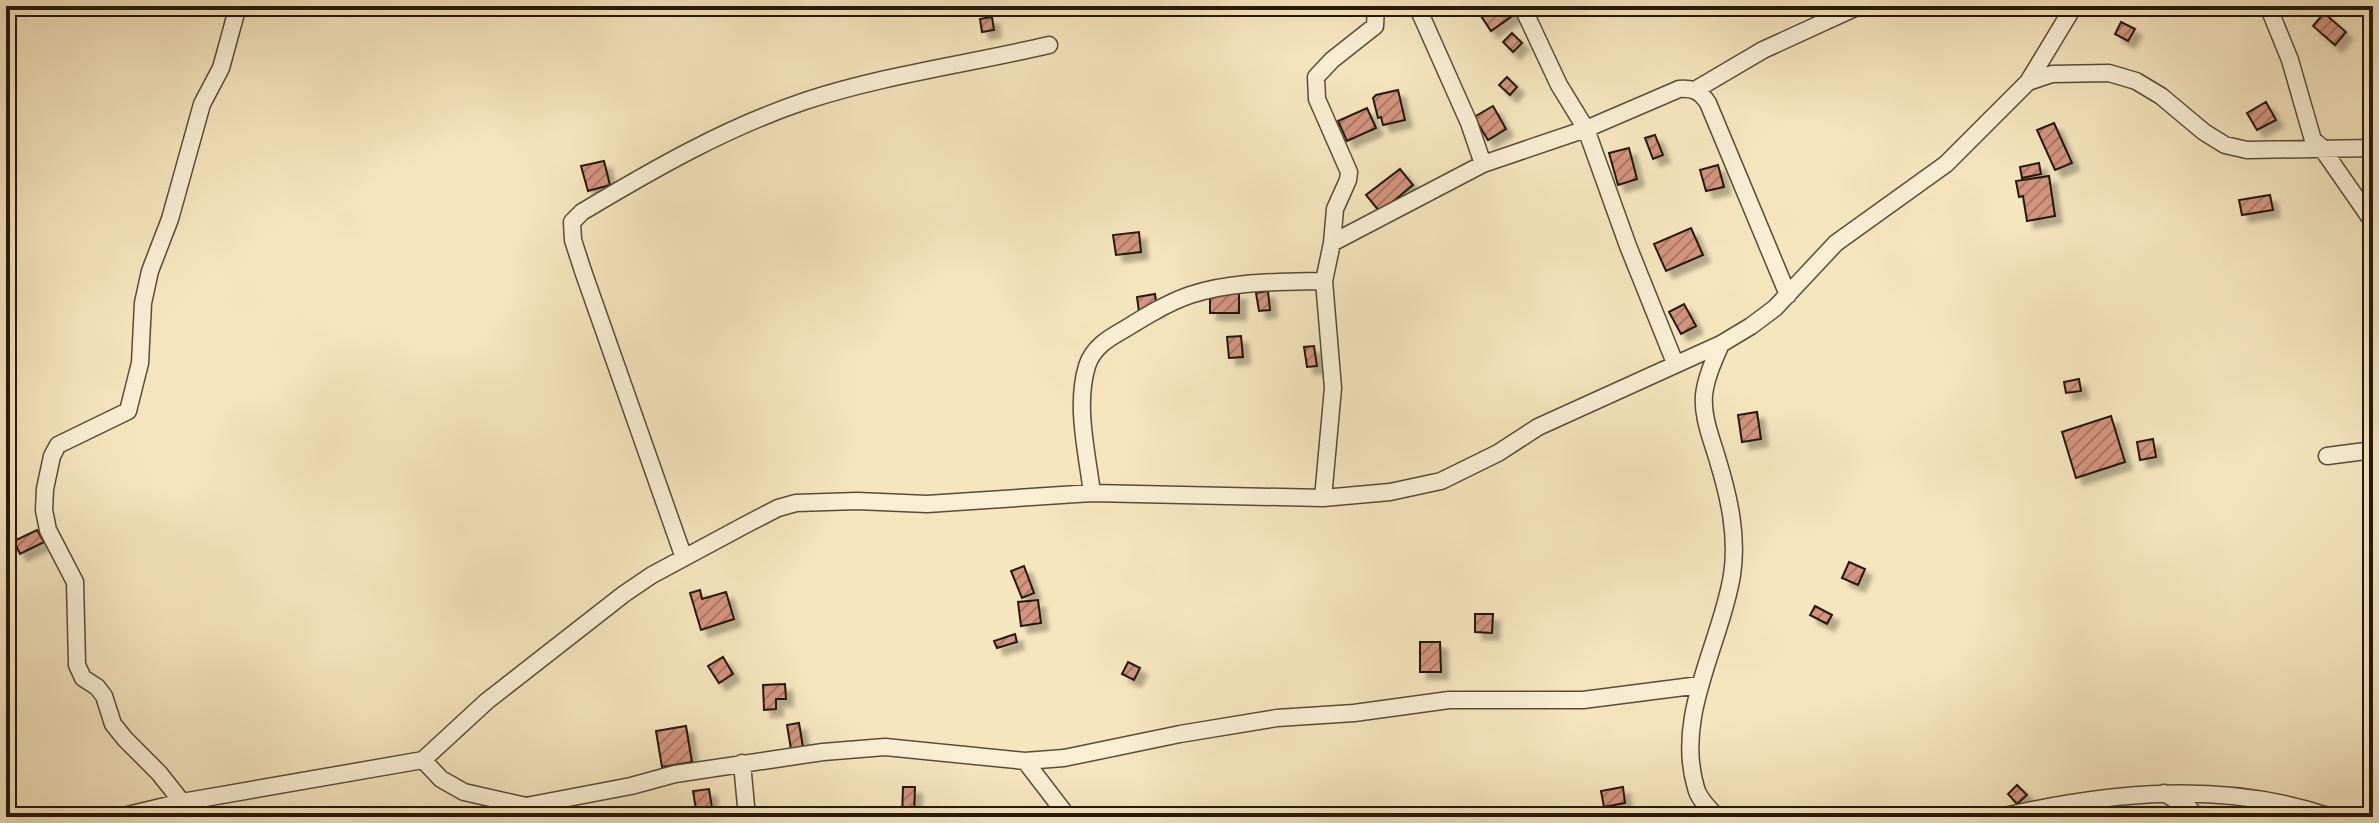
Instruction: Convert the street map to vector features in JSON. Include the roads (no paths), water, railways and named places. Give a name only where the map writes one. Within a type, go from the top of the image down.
[{"type":"street","points":[[182,802],[113,724],[104,696],[83,678],[77,665],[75,582],[48,530],[44,510],[45,489],[52,456],[58,445],[128,411],[132,404],[140,363],[143,303],[150,271],[170,219],[202,104],[221,68],[238,6]]},
{"type":"street","points":[[1323,498],[1333,388],[1324,281],[1335,209],[1349,172],[1317,99],[1316,77],[1375,26],[1376,6]]},
{"type":"street","points":[[1417,6],[1469,123],[1483,164]]},
{"type":"street","points":[[1522,6],[1559,85],[1586,129],[1675,363]]},
{"type":"street","points":[[1695,90],[1763,50],[1859,6]]},
{"type":"street","points":[[119,817],[182,802],[423,760],[487,701],[652,575],[778,508],[796,503],[857,501],[927,504],[1092,493],[1323,498],[1390,492],[1441,481],[1487,459],[1538,427],[1721,344],[1751,326],[1788,295],[1836,243],[1946,164],[2028,82],[2074,6]]},
{"type":"street","points":[[2268,6],[2290,60],[2313,140],[2324,150],[2373,222]]},
{"type":"street","points":[[684,558],[583,271],[573,240],[572,222],[582,212],[658,167],[770,114],[852,87],[1049,45]]},
{"type":"street","points":[[2028,82],[2052,74],[2109,73],[2136,81],[2161,96],[2204,132],[2225,145],[2247,150],[2373,148]]},
{"type":"street","points":[[1332,243],[1483,164],[1586,129],[1679,89],[1695,90],[1708,103],[1788,295]]},
{"type":"street","points":[[1092,493],[1082,389],[1091,355],[1099,347],[1135,323],[1195,294],[1272,282],[1324,281]]},
{"type":"street","points":[[1717,817],[1703,803],[1696,789],[1691,737],[1700,685],[1732,576],[1734,545],[1730,508],[1704,411],[1704,394],[1710,369],[1721,344]]},
{"type":"street","points":[[2327,456],[2373,450]]},
{"type":"street","points":[[423,760],[441,779],[464,792],[526,812],[675,774],[823,752],[885,747],[1025,761],[1064,758],[1277,718],[1354,713],[1449,700],[1583,700],[1700,685]]},
{"type":"street","points":[[1025,761],[1068,817]]},
{"type":"street","points":[[742,763],[747,817]]},
{"type":"street","points":[[2000,817],[2057,804],[2163,792],[2259,800],[2304,808],[2331,817]]},
{"type":"street","points":[[2163,792],[2189,808],[2196,817]]}]
